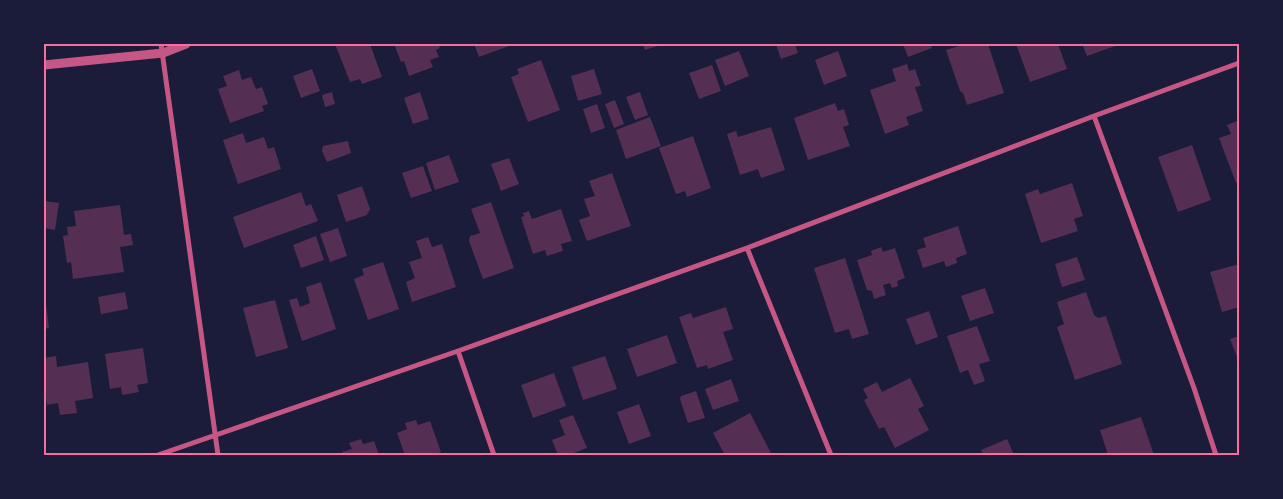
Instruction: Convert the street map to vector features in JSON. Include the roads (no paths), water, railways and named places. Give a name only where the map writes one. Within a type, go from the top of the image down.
[{"type":"street","points":[[44,65],[186,44]]},
{"type":"street","points":[[162,48],[218,455]]},
{"type":"street","points":[[158,455],[747,248],[1239,63]]},
{"type":"street","points":[[1094,116],[1216,455]]},
{"type":"street","points":[[747,248],[831,455]]},
{"type":"street","points":[[458,351],[494,455]]}]
